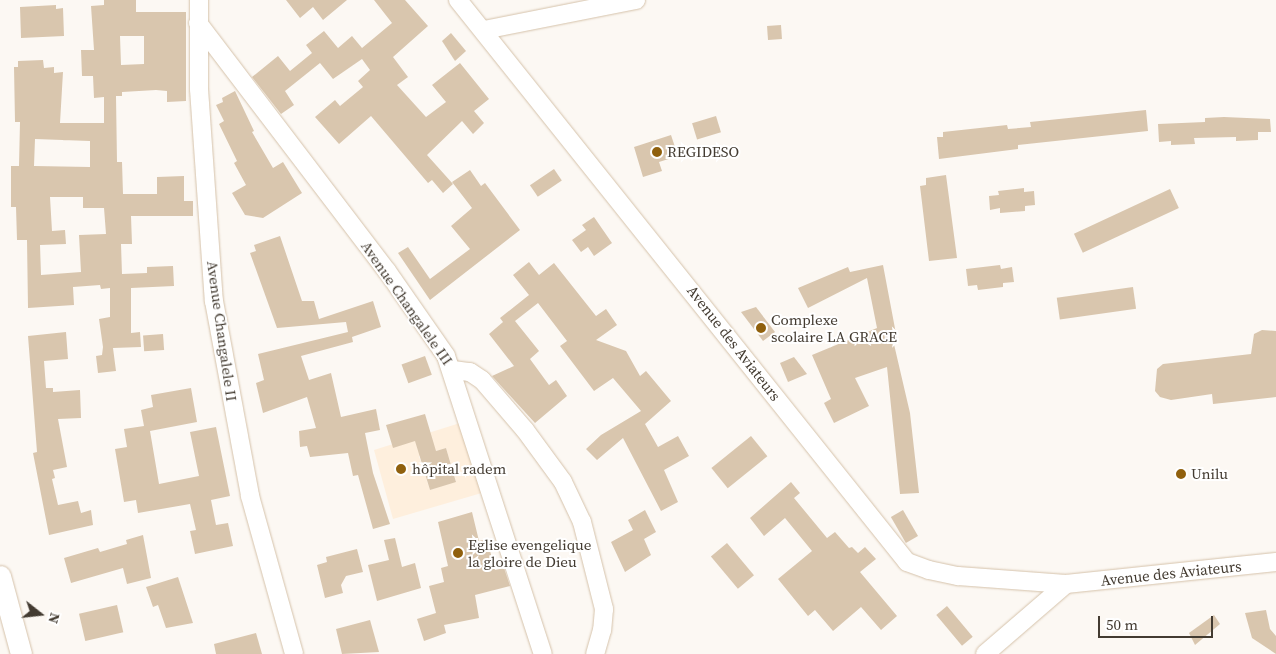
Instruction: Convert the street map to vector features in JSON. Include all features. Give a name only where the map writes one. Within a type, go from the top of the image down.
[{"type":"street","name":"Avenue Changalele II","points":[[199,0],[198,23],[204,179],[223,360],[250,496],[294,654]]},
{"type":"street","name":"Avenue des Aviateurs","points":[[458,0],[484,30],[898,554],[917,567],[941,573],[1015,582],[1066,584],[1276,562]]},
{"type":"street","points":[[484,30],[636,0]]},
{"type":"street","name":"Avenue Changalele III","points":[[198,23],[387,271],[453,370],[543,654]]},
{"type":"street","points":[[453,370],[470,372],[482,380],[526,430],[563,482],[582,522],[604,609],[602,630],[595,654]]},
{"type":"street","points":[[0,576],[21,654]]},
{"type":"street","points":[[985,654],[1066,584]]},
{"type":"shaded area","name":"hôpital radem","points":[[460,423],[485,492],[393,519],[374,450]],"holes":[[[446,448],[456,481],[430,490],[419,456]]]},
{"type":"building","points":[[104,0],[136,0],[136,12],[186,12],[186,101],[167,102],[167,91],[156,90],[122,92],[122,96],[116,96],[117,162],[122,162],[123,194],[157,194],[157,177],[184,176],[184,201],[193,201],[193,216],[131,216],[132,244],[121,244],[122,274],[147,273],[147,267],[173,266],[174,286],[131,288],[131,333],[140,332],[141,347],[113,348],[116,371],[98,373],[96,356],[102,355],[103,347],[99,319],[110,317],[110,288],[101,289],[100,285],[73,287],[74,305],[28,308],[27,240],[17,240],[16,207],[11,207],[11,166],[19,166],[20,122],[15,122],[14,67],[18,67],[18,61],[43,60],[44,68],[54,67],[54,73],[63,72],[60,123],[104,123],[104,97],[94,98],[93,76],[82,76],[81,50],[94,50],[91,6],[104,5]],"holes":[[[120,36],[144,36],[144,64],[121,65]],[[35,139],[90,141],[90,167],[34,166]],[[50,197],[83,197],[83,208],[104,208],[106,234],[79,235],[81,272],[41,275],[40,245],[66,244],[65,230],[52,231]]]},
{"type":"building","points":[[286,0],[347,0],[323,20],[313,7],[300,18]]},
{"type":"building","points":[[374,0],[405,0],[428,26],[393,57],[408,77],[397,85],[426,117],[446,102],[432,85],[460,63],[489,99],[474,111],[484,123],[473,134],[462,121],[427,155],[453,184],[443,193],[432,180],[428,183],[371,116],[339,144],[315,117],[335,100],[340,106],[363,87],[358,81],[370,70],[362,59],[333,79],[320,63],[285,91],[294,105],[281,114],[252,77],[278,56],[290,71],[312,53],[306,45],[324,31],[338,48],[352,36],[362,48],[392,23]]},
{"type":"building","points":[[56,5],[56,9],[63,8],[64,36],[21,38],[20,7]]},
{"type":"building","points":[[781,25],[782,39],[768,40],[767,26]]},
{"type":"building","points":[[451,33],[466,51],[455,61],[442,41]]},
{"type":"building","points":[[235,91],[254,131],[252,132],[273,168],[283,162],[302,193],[263,218],[245,215],[232,193],[246,185],[234,163],[237,161],[219,124],[224,121],[216,105],[223,102],[222,98]]},
{"type":"building","points":[[1146,110],[1148,131],[1018,145],[1018,149],[939,159],[937,137],[943,137],[943,132],[1007,125],[1008,129],[1031,127],[1030,122]]},
{"type":"building","points":[[716,116],[721,132],[697,140],[692,123]]},
{"type":"building","points":[[1205,118],[1270,119],[1271,132],[1258,132],[1258,140],[1236,141],[1236,137],[1194,138],[1195,144],[1171,145],[1171,141],[1159,142],[1158,124],[1205,122]]},
{"type":"building","points":[[671,135],[678,156],[659,162],[662,171],[643,177],[634,147]]},
{"type":"building","points":[[554,169],[562,181],[538,197],[530,185]]},
{"type":"building","points":[[470,170],[481,186],[485,183],[520,230],[430,300],[398,253],[408,247],[430,279],[470,249],[451,226],[472,208],[452,182]]},
{"type":"building","points":[[946,175],[957,258],[929,261],[920,186],[926,185],[926,178]]},
{"type":"building","points":[[1024,188],[1024,192],[1034,191],[1035,205],[1025,206],[1025,211],[1000,213],[1000,208],[990,210],[989,196],[999,195],[998,191]]},
{"type":"building","points":[[1170,189],[1179,208],[1083,253],[1074,234]]},
{"type":"building","points":[[594,217],[612,243],[594,256],[588,247],[581,252],[572,240],[586,230],[582,225]]},
{"type":"building","points":[[280,236],[302,301],[314,301],[319,319],[373,301],[381,327],[352,337],[353,342],[301,356],[309,380],[331,373],[341,417],[376,409],[380,430],[365,433],[373,473],[390,524],[373,529],[358,475],[353,476],[348,453],[310,457],[307,446],[300,447],[299,431],[316,428],[307,397],[263,413],[256,383],[264,380],[258,354],[348,332],[346,322],[277,328],[250,253],[256,251],[254,245]]},
{"type":"building","points":[[529,262],[539,275],[554,263],[596,316],[606,309],[617,325],[596,340],[626,351],[640,376],[646,371],[671,401],[645,424],[658,447],[678,436],[689,456],[664,470],[678,502],[661,511],[623,438],[597,460],[586,449],[601,435],[641,411],[613,378],[594,391],[560,346],[567,341],[538,303],[515,321],[539,351],[530,359],[549,385],[556,380],[567,396],[535,423],[492,376],[514,366],[489,334],[503,322],[500,318],[529,295],[513,275]]},
{"type":"building","points":[[883,265],[897,339],[893,340],[910,413],[919,493],[900,494],[887,367],[855,378],[869,406],[834,423],[824,403],[831,399],[812,355],[877,328],[867,278],[808,308],[798,288],[848,267],[850,272]]},
{"type":"building","points":[[1000,265],[1001,269],[1012,267],[1014,282],[1003,283],[1003,287],[978,290],[977,285],[968,286],[966,269]]},
{"type":"building","points":[[1133,287],[1136,309],[1060,320],[1057,298]]},
{"type":"building","points":[[756,307],[775,332],[763,341],[741,312]]},
{"type":"building","points":[[1262,330],[1276,331],[1276,397],[1213,404],[1212,394],[1171,400],[1160,397],[1155,391],[1157,369],[1163,364],[1251,354],[1254,334]]},
{"type":"building","points":[[66,332],[68,359],[44,361],[46,388],[53,388],[53,392],[80,390],[81,418],[58,419],[67,467],[53,470],[55,478],[52,479],[58,505],[78,501],[81,513],[91,510],[93,525],[49,535],[33,453],[37,452],[28,336]]},
{"type":"building","points":[[163,334],[164,350],[144,351],[143,335]]},
{"type":"building","points":[[425,356],[432,375],[408,383],[402,365]]},
{"type":"building","points":[[794,357],[807,374],[788,382],[780,363]]},
{"type":"building","points":[[191,388],[197,422],[150,431],[159,484],[199,476],[190,432],[216,427],[230,496],[211,500],[216,525],[228,523],[233,546],[195,554],[190,531],[196,530],[190,504],[138,513],[136,500],[124,502],[115,449],[127,447],[124,429],[144,426],[141,410],[153,407],[151,395]]},
{"type":"building","points":[[425,414],[436,451],[446,448],[456,482],[430,490],[415,441],[393,448],[386,425]]},
{"type":"building","points":[[751,436],[767,456],[728,488],[711,468]]},
{"type":"building","points":[[791,482],[800,493],[794,498],[827,538],[835,532],[849,548],[852,547],[858,553],[865,547],[876,559],[860,572],[897,616],[881,630],[861,607],[833,631],[815,610],[808,616],[778,579],[812,551],[785,518],[764,536],[750,518]]},
{"type":"building","points":[[645,510],[656,532],[644,539],[651,555],[625,572],[611,542],[633,530],[628,520]]},
{"type":"building","points":[[903,510],[918,536],[906,543],[891,517]]},
{"type":"building","points":[[472,512],[479,541],[487,539],[495,570],[504,568],[510,586],[475,595],[479,618],[444,625],[446,633],[424,641],[417,619],[436,613],[429,586],[444,582],[441,568],[448,566],[438,522]]},
{"type":"building","points":[[143,535],[151,578],[127,584],[123,568],[71,583],[64,558],[98,548],[100,552],[127,544],[126,540]]},
{"type":"building","points":[[395,538],[402,567],[415,563],[421,588],[377,601],[368,565],[389,560],[384,540]]},
{"type":"building","points":[[727,543],[754,575],[738,589],[711,556]]},
{"type":"building","points":[[357,549],[363,572],[346,576],[341,585],[343,593],[325,598],[317,565],[327,562],[326,557]]},
{"type":"building","points":[[178,577],[193,623],[166,628],[158,605],[153,607],[146,587]]},
{"type":"building","points":[[117,605],[123,632],[85,641],[79,614]]},
{"type":"building","points":[[947,606],[973,637],[962,646],[936,615]]},
{"type":"building","points":[[1266,610],[1270,629],[1276,636],[1276,654],[1252,638],[1245,613]]},
{"type":"building","points":[[1214,615],[1220,624],[1195,645],[1189,633]]},
{"type":"building","points":[[370,620],[379,652],[342,654],[336,629]]},
{"type":"building","points":[[256,633],[262,654],[216,654],[214,644]]},
{"type":"place","name":"REGIDESO","points":[[657,152]]},
{"type":"place","name":"Complexe scolaire LA GRACE","points":[[761,328]]},
{"type":"place","name":"hôpital radem","points":[[401,469]]},
{"type":"place","name":"Unilu","points":[[1181,474]]},
{"type":"place","name":"Eglise evengelique la gloire de Dieu","points":[[458,553]]}]
